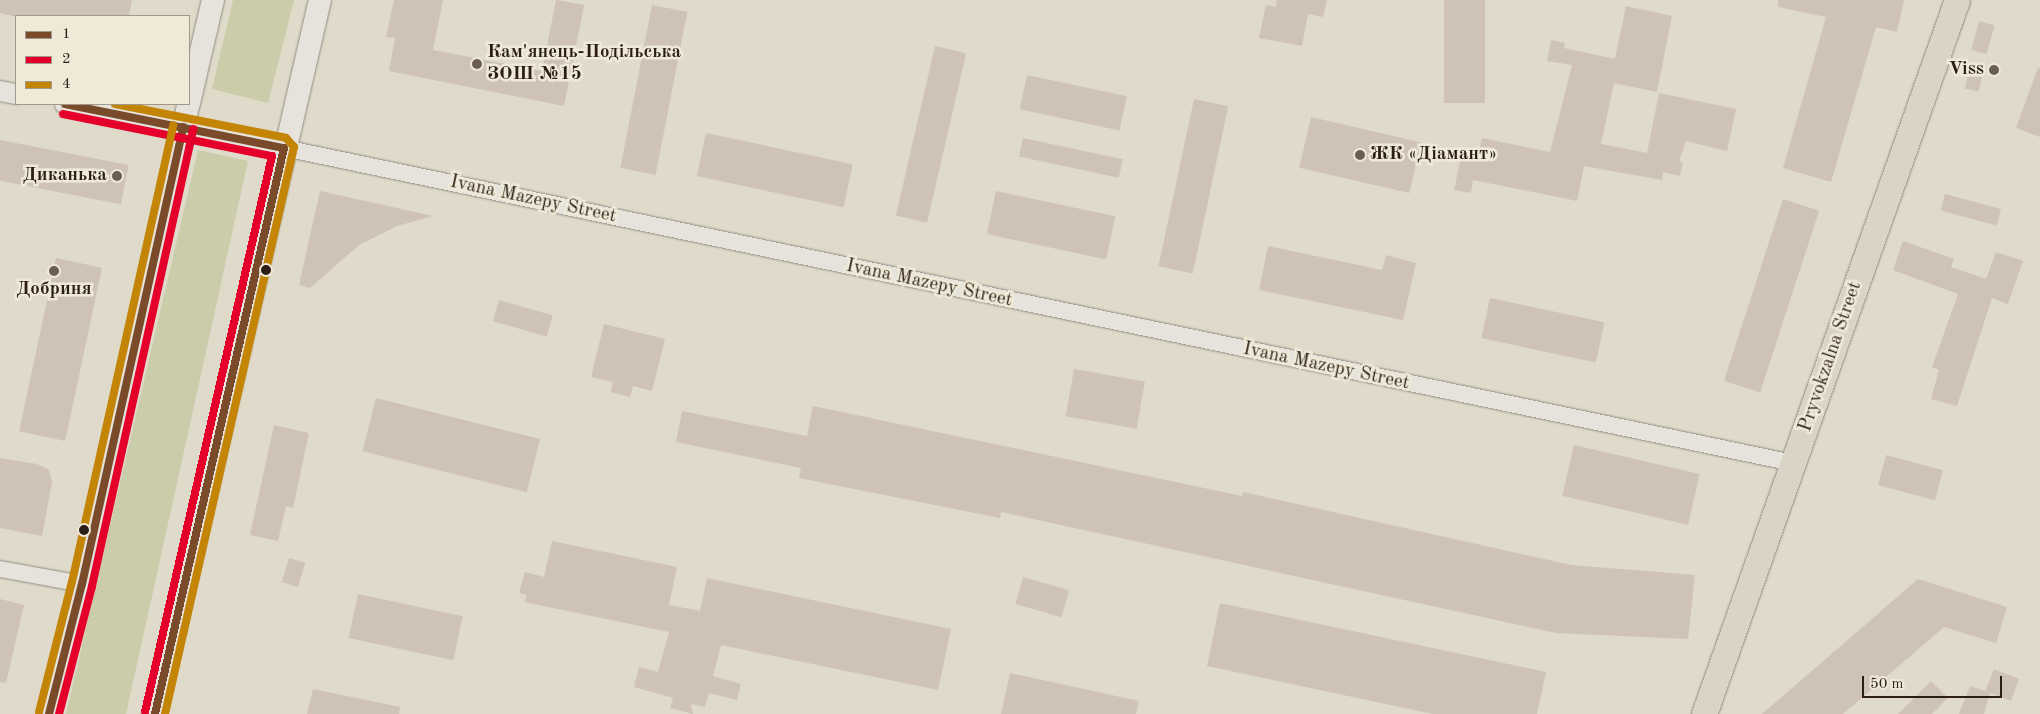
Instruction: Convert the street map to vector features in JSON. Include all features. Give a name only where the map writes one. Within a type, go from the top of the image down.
[{"type":"main road","points":[[190,99],[213,0]]},
{"type":"main road","points":[[155,714],[284,148],[320,0]]},
{"type":"main road","name":"Pryvokzalna Street","points":[[1704,714],[1956,0]]},
{"type":"main road","points":[[49,714],[82,584],[188,105]]},
{"type":"street","points":[[0,91],[15,94]]},
{"type":"street","name":"Ivana Mazepy Street","points":[[71,105],[1793,463]]},
{"type":"street","points":[[0,569],[82,584]]},
{"type":"green space","points":[[233,0],[294,0],[268,103],[212,89]]},
{"type":"green space","points":[[198,150],[248,161],[126,714],[66,714]]},
{"type":"building","points":[[0,0],[132,0],[129,15],[13,16],[0,13]]},
{"type":"building","points":[[394,0],[443,0],[433,50],[542,71],[556,0],[584,5],[564,106],[389,71],[395,38],[386,37]]},
{"type":"building","points":[[1277,0],[1327,0],[1323,17],[1308,14],[1302,46],[1259,38],[1266,5],[1276,7]]},
{"type":"building","points":[[1444,0],[1485,0],[1485,103],[1444,103]]},
{"type":"building","points":[[1778,0],[1904,0],[1897,32],[1876,27],[1831,182],[1783,168],[1826,17],[1778,7]]},
{"type":"building","points":[[652,5],[687,12],[656,175],[620,168]]},
{"type":"building","points":[[1626,6],[1672,16],[1657,92],[1614,83],[1601,144],[1647,153],[1659,93],[1736,109],[1727,151],[1686,141],[1679,161],[1683,163],[1680,176],[1663,172],[1662,180],[1584,166],[1577,201],[1473,180],[1471,193],[1454,190],[1461,157],[1477,160],[1482,138],[1550,152],[1572,65],[1547,61],[1551,40],[1565,43],[1564,48],[1615,59]]},
{"type":"building","points":[[1979,21],[1994,25],[1987,54],[1971,50]]},
{"type":"building","points":[[935,46],[966,53],[927,223],[896,216]]},
{"type":"building","points":[[2038,68],[2040,68],[2040,137],[2016,128]]},
{"type":"building","points":[[1969,70],[1983,73],[1979,91],[1965,89]]},
{"type":"building","points":[[1027,75],[1127,96],[1119,130],[1020,109]]},
{"type":"building","points":[[1194,99],[1228,106],[1193,274],[1158,266]]},
{"type":"building","name":"ЖК «Діамант»","points":[[1311,117],[1421,142],[1409,193],[1299,168]]},
{"type":"building","points":[[706,133],[853,164],[844,207],[697,176]]},
{"type":"building","points":[[1023,138],[1123,159],[1119,178],[1019,157]]},
{"type":"building","points":[[0,140],[129,165],[121,204],[0,181]]},
{"type":"building","points":[[320,191],[433,216],[397,226],[359,245],[310,288],[299,285]]},
{"type":"building","points":[[996,191],[1115,216],[1106,259],[987,234]]},
{"type":"building","points":[[1945,194],[2001,209],[1997,225],[1941,210]]},
{"type":"building","points":[[1783,199],[1819,211],[1760,392],[1724,381]]},
{"type":"building","points":[[1903,241],[1954,259],[1951,267],[1986,279],[1996,252],[2023,261],[2008,304],[1992,298],[1957,406],[1931,399],[1939,370],[1932,367],[1958,294],[1893,270]]},
{"type":"building","points":[[1268,246],[1382,270],[1386,255],[1416,263],[1403,320],[1259,290]]},
{"type":"building","points":[[56,258],[102,268],[65,441],[19,431]]},
{"type":"building","points":[[1490,298],[1604,322],[1596,362],[1481,338]]},
{"type":"building","points":[[499,300],[553,315],[547,337],[493,321]]},
{"type":"building","points":[[604,324],[665,339],[652,391],[633,386],[630,397],[611,392],[613,382],[591,377]]},
{"type":"building","points":[[1074,369],[1145,382],[1137,429],[1066,416]]},
{"type":"building","points":[[376,398],[540,439],[527,492],[363,451]]},
{"type":"building","points":[[813,406],[1242,496],[1243,492],[1571,565],[1695,575],[1688,639],[1556,633],[1001,512],[1000,518],[799,478],[801,468],[676,442],[682,411],[807,436]]},
{"type":"building","points":[[274,425],[309,433],[293,508],[286,506],[278,541],[250,535]]},
{"type":"building","points":[[1574,445],[1700,474],[1688,525],[1562,496]]},
{"type":"building","points":[[1886,455],[1943,470],[1935,500],[1878,485]]},
{"type":"building","points":[[0,458],[37,464],[49,470],[52,482],[42,536],[0,528]]},
{"type":"building","points":[[552,541],[677,567],[669,605],[700,611],[707,578],[951,629],[938,690],[721,645],[713,676],[741,684],[737,700],[709,693],[705,707],[691,704],[693,714],[670,708],[673,698],[634,687],[639,667],[658,672],[669,632],[524,602],[527,595],[519,593],[525,572],[544,577]]},
{"type":"building","points":[[289,558],[305,563],[298,587],[282,582]]},
{"type":"building","points":[[1023,577],[1069,590],[1061,617],[1015,604]]},
{"type":"building","points":[[1918,579],[2007,607],[1996,643],[1944,627],[1843,714],[1762,714]]},
{"type":"building","points":[[358,594],[463,616],[453,660],[349,638]]},
{"type":"building","points":[[0,599],[24,605],[6,683],[0,682]]},
{"type":"building","points":[[1220,603],[1546,672],[1537,714],[1433,714],[1207,666]]},
{"type":"building","points":[[1994,669],[2019,679],[2011,701],[1990,693],[1984,714],[1959,714],[1970,686],[1985,691]]},
{"type":"building","points":[[1010,673],[1139,701],[1136,714],[1001,714]]},
{"type":"building","points":[[1931,681],[1948,698],[1932,714],[1898,714]]},
{"type":"building","points":[[313,689],[400,707],[399,714],[307,714]]},
{"type":"transit line","name":"1","points":[[70,105],[284,148],[155,714]]},
{"type":"transit line","name":"4","points":[[120,105],[286,138],[294,147],[165,714]]},
{"type":"transit line","name":"2","points":[[63,114],[272,156],[145,712]]},
{"type":"transit line","name":"4","points":[[39,712],[72,582],[173,125]]},
{"type":"transit line","name":"1","points":[[49,714],[82,584],[183,127]]},
{"type":"transit line","name":"2","points":[[59,714],[92,586],[193,129]]},
{"type":"place","name":"Кам'янець-Подільська ЗОШ №15","points":[[477,64]]},
{"type":"place","name":"Viss","points":[[1994,70]]},
{"type":"place","name":"ЖК «Діамант»","points":[[1360,155]]},
{"type":"place","name":"Диканька","points":[[117,176]]},
{"type":"place","name":"Добриня","points":[[54,271]]}]
